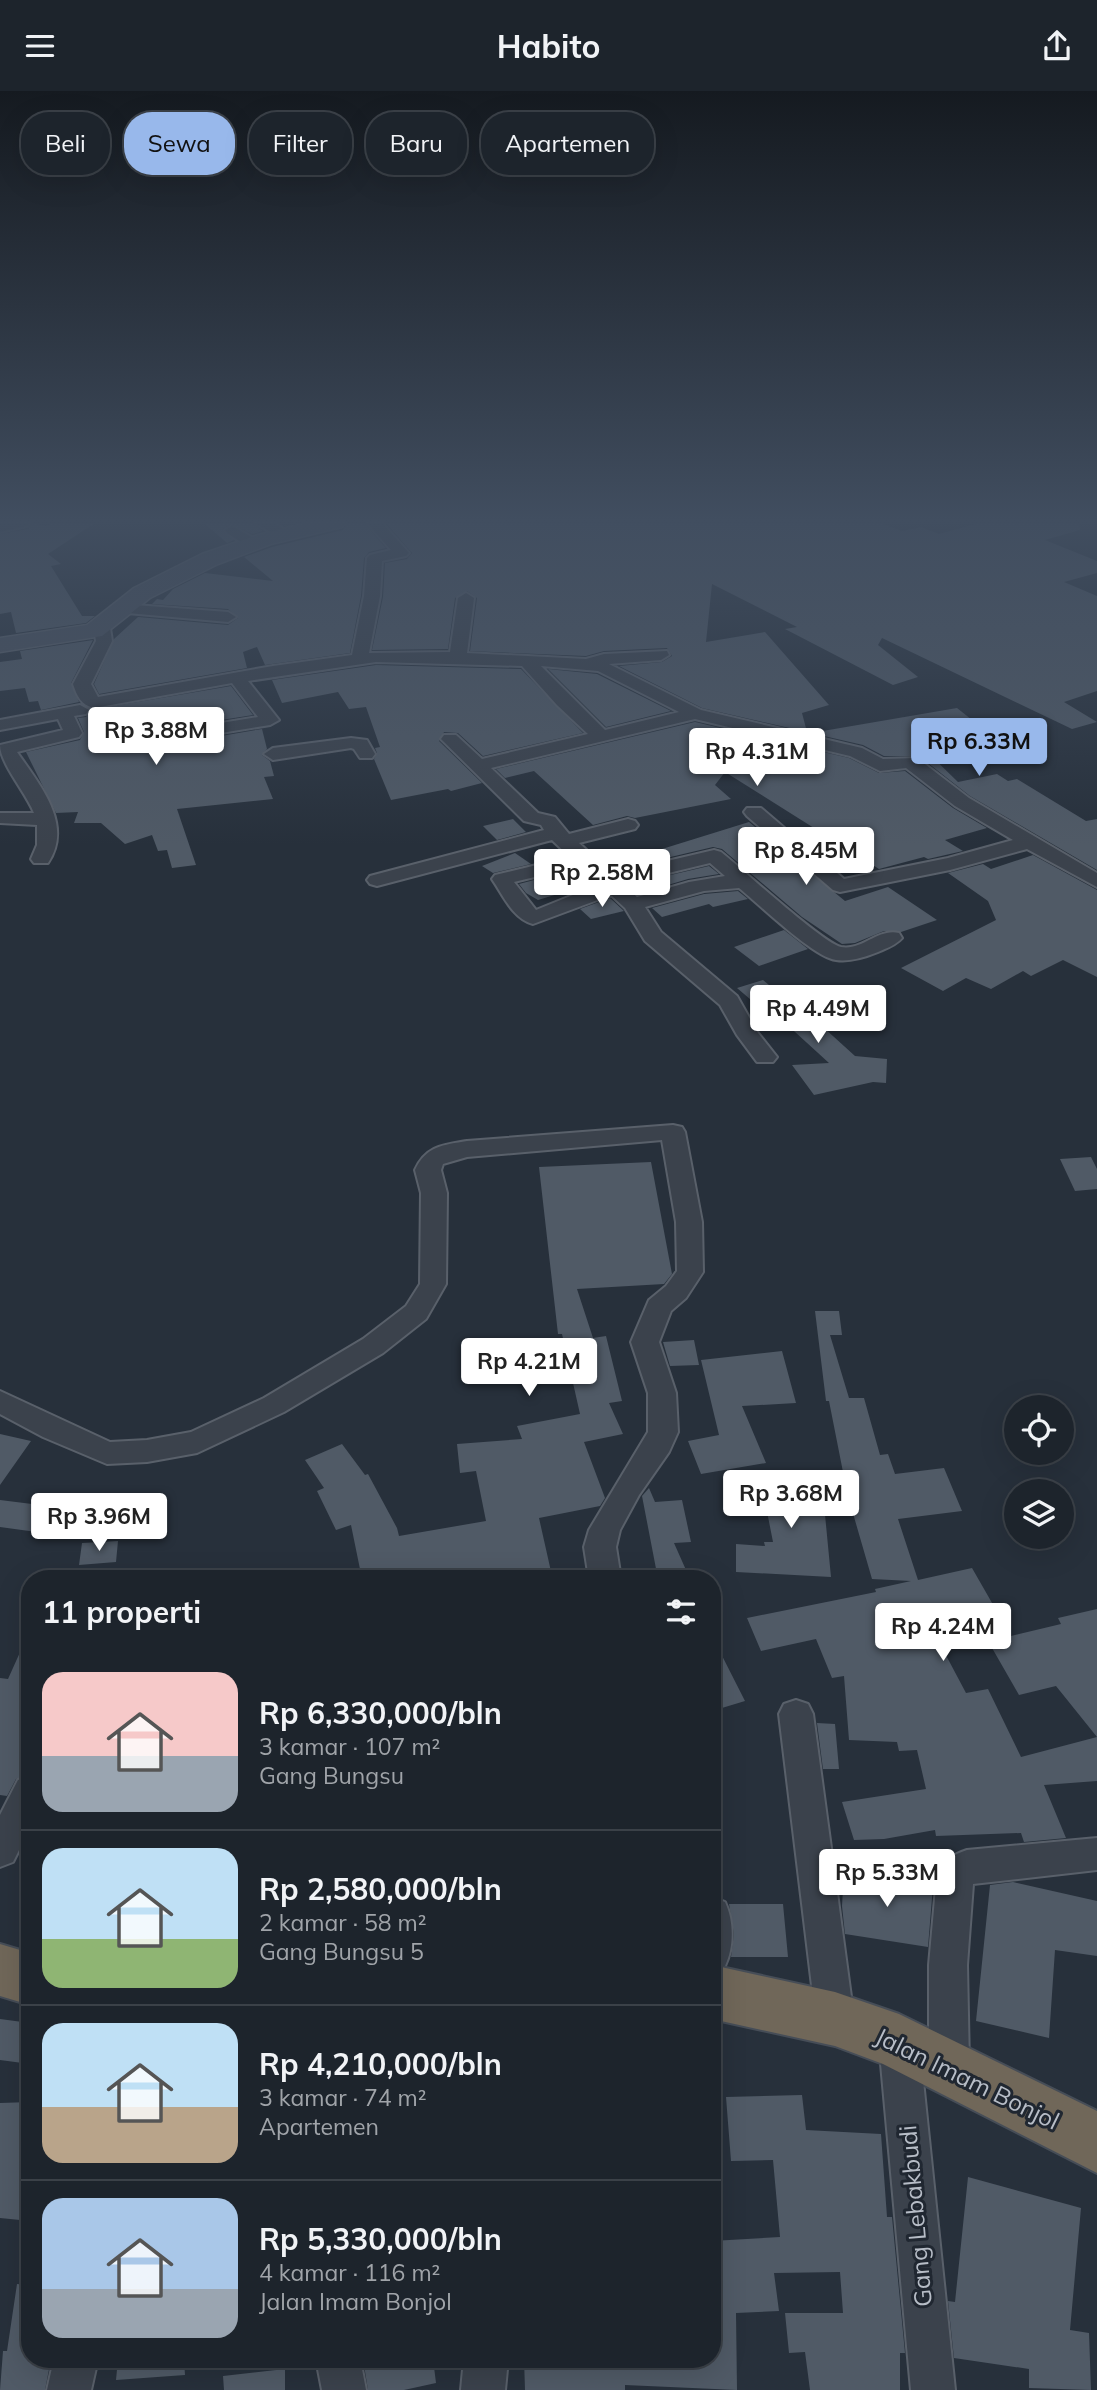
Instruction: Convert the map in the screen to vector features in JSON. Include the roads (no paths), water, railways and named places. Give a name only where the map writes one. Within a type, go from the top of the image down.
[{"type":"highway","points":[[0,1970],[21,1976]]},
{"type":"highway","name":"Jalan Imam Bonjol","points":[[721,1994],[835,2019],[899,2042],[949,2065],[1097,2143]]},
{"type":"street","points":[[0,645],[94,630]]},
{"type":"street","points":[[94,703],[85,695],[82,684],[104,641],[102,630]]},
{"type":"street","points":[[359,660],[365,630]]},
{"type":"street","points":[[458,658],[462,630]]},
{"type":"street","points":[[590,664],[604,659],[661,655]]},
{"type":"street","points":[[0,725],[82,710],[94,703],[359,660],[409,656],[590,664],[628,678],[695,714],[856,752],[880,765],[910,762],[962,803],[1097,881]]},
{"type":"street","points":[[527,661],[563,701],[602,737]]},
{"type":"street","points":[[221,728],[270,720],[237,678]]},
{"type":"street","points":[[41,859],[48,849],[44,811],[3,744],[73,733],[64,714]]},
{"type":"street","points":[[476,766],[695,714]]},
{"type":"street","points":[[252,723],[276,760],[351,743],[360,744],[366,754]]},
{"type":"street","points":[[450,739],[531,817],[548,821],[561,837],[633,904],[653,936],[729,1001],[748,1035],[765,1057]]},
{"type":"street","points":[[1,818],[44,811]]},
{"type":"street","points":[[754,812],[840,886],[950,864],[1030,842]]},
{"type":"street","points":[[377,880],[561,837],[628,825]]},
{"type":"street","points":[[585,859],[502,879],[522,909],[533,918],[612,884],[714,856],[832,952],[847,954],[891,938]]},
{"type":"street","points":[[633,904],[717,883],[746,882]]},
{"type":"street","points":[[0,1401],[53,1430],[107,1453],[147,1451],[197,1442],[274,1405],[373,1346],[416,1312],[433,1284],[434,1193],[428,1170],[433,1160],[451,1151],[467,1149],[673,1132],[689,1222],[690,1272],[676,1292],[659,1306],[645,1342],[658,1377],[664,1409],[664,1427],[657,1449],[639,1470],[610,1520],[600,1544],[604,1570]]},
{"type":"street","points":[[796,1714],[835,2019]]},
{"type":"street","points":[[0,1851],[21,1809]]},
{"type":"street","points":[[949,2065],[948,1965],[955,1876],[967,1866],[1060,1859],[1097,1853]]},
{"type":"street","name":"Gang Lebakbudi","points":[[899,2042],[933,2390]]},
{"type":"street","points":[[69,2390],[74,2368]]},
{"type":"street","points":[[340,2368],[344,2390]]},
{"type":"street","points":[[483,2390],[485,2368]]}]
